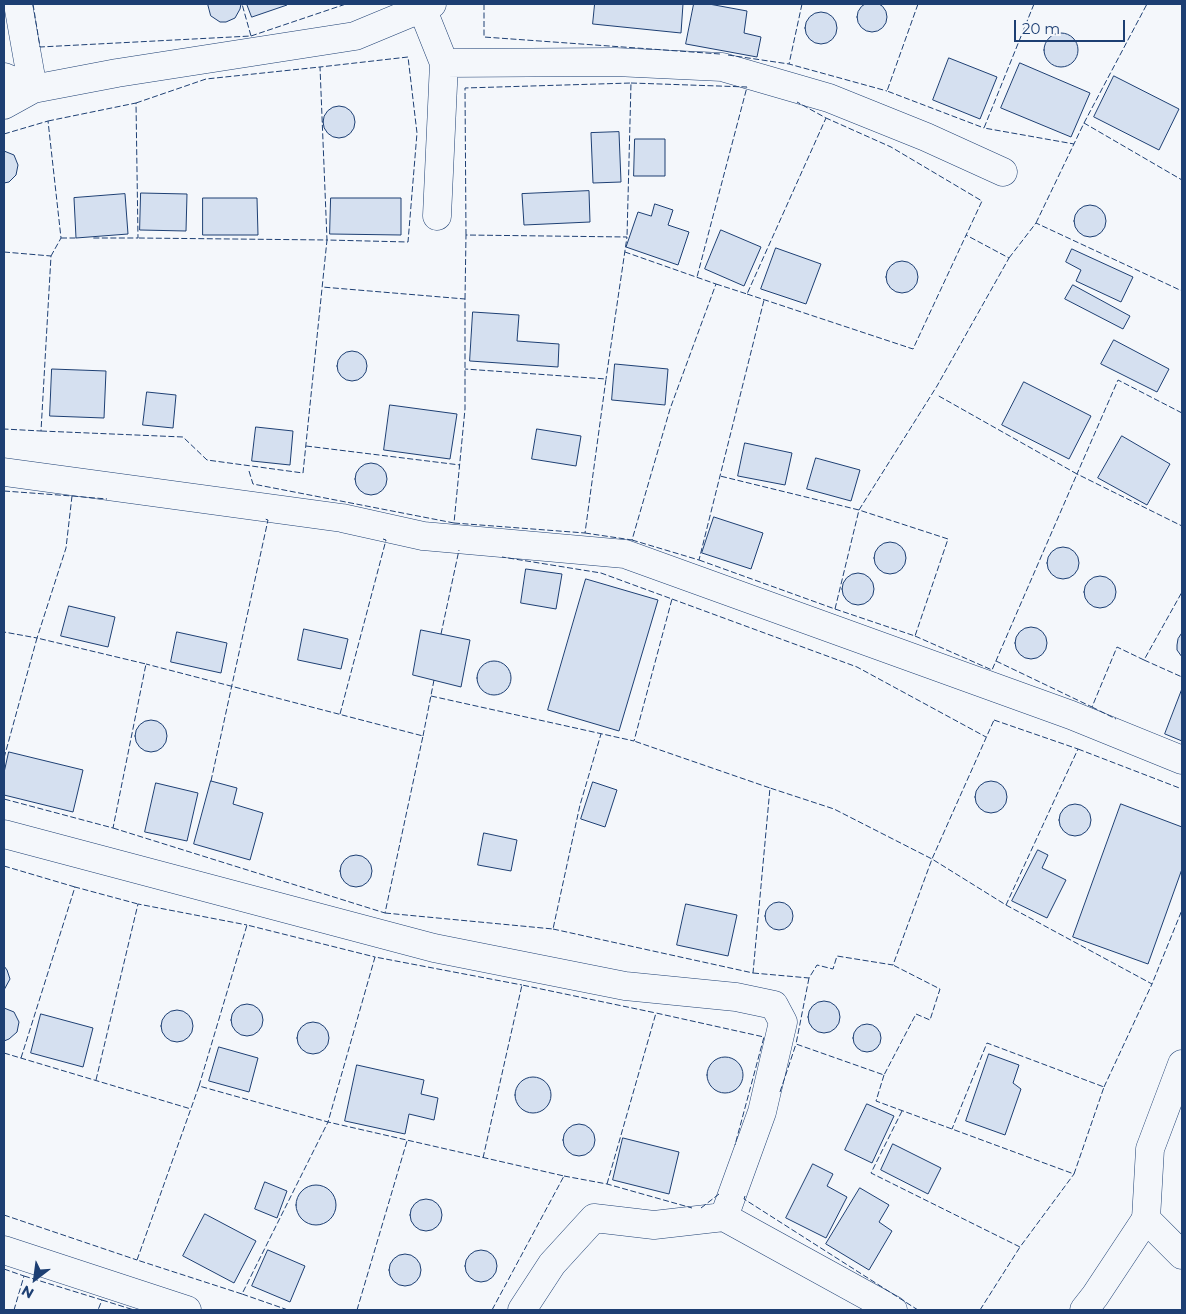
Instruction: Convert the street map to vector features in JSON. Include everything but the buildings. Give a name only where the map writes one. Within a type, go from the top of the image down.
[{"type":"street","points":[[18,4],[33,89]]},
{"type":"street","points":[[4,105],[33,89],[117,73],[355,36],[427,6],[444,64],[437,216]]},
{"type":"street","points":[[444,64],[615,62],[722,67],[829,98],[926,136],[1003,172]]},
{"type":"street","points":[[4,77],[33,89]]},
{"type":"street","points":[[4,472],[342,518],[423,536],[625,554],[1071,715],[1182,760]]},
{"type":"street","points":[[4,834],[434,948],[626,986],[736,997],[774,1005],[783,1022],[762,1112],[724,1216]]},
{"type":"street","points":[[1084,1310],[1146,1219],[1150,1149],[1182,1064]]},
{"type":"street","points":[[522,1310],[552,1264],[594,1218],[654,1225],[724,1216],[893,1310]]},
{"type":"street","points":[[1146,1219],[1182,1255]]},
{"type":"street","points":[[4,1250],[186,1310]]},
{"type":"fence","points":[[33,4],[40,47],[251,36],[242,4]]},
{"type":"fence","points":[[251,36],[346,4]]},
{"type":"fence","points":[[484,4],[484,37],[720,54]]},
{"type":"fence","points":[[802,4],[789,64],[887,91]]},
{"type":"fence","points":[[918,4],[887,91],[984,128]]},
{"type":"fence","points":[[1034,4],[984,128],[1074,144]]},
{"type":"fence","points":[[1084,123],[1147,4]]},
{"type":"fence","points":[[728,55],[789,64]]},
{"type":"fence","points":[[41,431],[183,437],[207,460],[303,473],[327,240],[408,242],[417,133],[408,57],[320,67]]},
{"type":"fence","points":[[136,103],[206,79],[320,67],[327,240],[138,238]]},
{"type":"fence","points":[[631,83],[747,87],[697,277]]},
{"type":"fence","points":[[466,235],[465,88],[631,83],[627,237]]},
{"type":"fence","points":[[716,284],[747,294],[826,118],[797,102]]},
{"type":"fence","points":[[48,121],[136,103],[138,238],[91,238]]},
{"type":"fence","points":[[747,294],[913,349],[982,201],[891,147],[826,118]]},
{"type":"fence","points":[[4,134],[48,121],[61,238],[51,256]]},
{"type":"fence","points":[[1036,223],[1084,123],[1182,180]]},
{"type":"fence","points":[[1009,258],[1036,223],[1182,291]]},
{"type":"fence","points":[[465,299],[466,235],[627,237],[606,379]]},
{"type":"fence","points":[[835,609],[915,636],[948,539],[859,510],[937,386],[1009,258],[966,235]]},
{"type":"fence","points":[[61,238],[78,238]]},
{"type":"fence","points":[[4,252],[51,256],[41,431],[4,429]]},
{"type":"fence","points":[[585,533],[632,540],[670,409],[716,284],[625,252]]},
{"type":"fence","points":[[249,471],[253,484],[454,523],[465,409],[465,299],[322,287]]},
{"type":"fence","points":[[632,540],[699,560],[764,300]]},
{"type":"fence","points":[[454,523],[585,533],[606,379],[465,369]]},
{"type":"fence","points":[[1182,413],[1118,380],[1077,474],[1182,526]]},
{"type":"fence","points":[[915,636],[992,670],[1077,474],[937,395]]},
{"type":"fence","points":[[306,446],[460,465]]},
{"type":"fence","points":[[699,560],[835,609],[859,510],[720,476]]},
{"type":"fence","points":[[4,491],[72,496],[66,548],[37,638],[4,632]]},
{"type":"fence","points":[[72,496],[107,499]]},
{"type":"fence","points":[[211,781],[268,520],[265,519]]},
{"type":"fence","points":[[340,714],[386,540],[383,539]]},
{"type":"fence","points":[[441,634],[459,550]]},
{"type":"fence","points":[[431,696],[634,741],[672,599],[601,573],[502,557]]},
{"type":"fence","points":[[996,661],[1092,707],[1117,647],[1144,660],[1182,592]]},
{"type":"fence","points":[[672,599],[857,667],[986,737]]},
{"type":"fence","points":[[4,758],[37,638],[146,664],[113,828],[4,799]]},
{"type":"fence","points":[[1144,660],[1182,677]]},
{"type":"fence","points":[[113,828],[385,913],[423,736],[146,664]]},
{"type":"fence","points":[[423,736],[434,680]]},
{"type":"fence","points":[[1092,707],[1116,719]]},
{"type":"fence","points":[[994,720],[1078,749],[1006,905],[932,859],[994,720]]},
{"type":"fence","points":[[385,913],[553,929],[580,805],[601,734]]},
{"type":"fence","points":[[553,929],[753,973],[770,788],[634,741]]},
{"type":"fence","points":[[1078,749],[1182,789]]},
{"type":"fence","points":[[753,973],[809,978],[817,965],[833,969],[837,956],[893,965],[932,859],[834,809],[770,788]]},
{"type":"fence","points":[[4,866],[75,887]]},
{"type":"fence","points":[[21,1058],[75,887],[138,904]]},
{"type":"fence","points":[[96,1080],[138,904],[247,925]]},
{"type":"fence","points":[[1006,905],[1152,984],[1182,910]]},
{"type":"fence","points":[[199,1086],[247,925],[375,957]]},
{"type":"fence","points":[[242,1294],[137,1260],[199,1086],[328,1122],[375,957],[522,985]]},
{"type":"fence","points":[[809,978],[796,1044],[884,1075],[916,1014],[930,1020],[940,989],[893,965]]},
{"type":"fence","points":[[1104,1087],[1152,984]]},
{"type":"fence","points":[[483,1158],[522,985],[656,1013]]},
{"type":"fence","points":[[607,1184],[656,1013],[764,1037],[735,1145]]},
{"type":"fence","points":[[884,1075],[876,1101],[1074,1174],[1104,1087],[987,1043],[952,1129]]},
{"type":"fence","points":[[780,1092],[796,1044]]},
{"type":"fence","points":[[4,1053],[191,1109]]},
{"type":"fence","points":[[902,1111],[871,1173],[1020,1247],[1074,1174]]},
{"type":"fence","points":[[288,1310],[242,1294],[328,1122],[564,1176],[492,1310]]},
{"type":"fence","points":[[357,1310],[407,1141]]},
{"type":"fence","points":[[564,1176],[607,1184],[692,1208]]},
{"type":"fence","points":[[701,1208],[719,1194]]},
{"type":"fence","points":[[745,1196],[744,1199],[918,1310]]},
{"type":"fence","points":[[4,1215],[137,1260]]},
{"type":"fence","points":[[980,1310],[1020,1247]]},
{"type":"fence","points":[[4,1269],[24,1276],[14,1310]]},
{"type":"fence","points":[[24,1276],[102,1300],[98,1310]]},
{"type":"fence","points":[[102,1300],[134,1310]]}]
